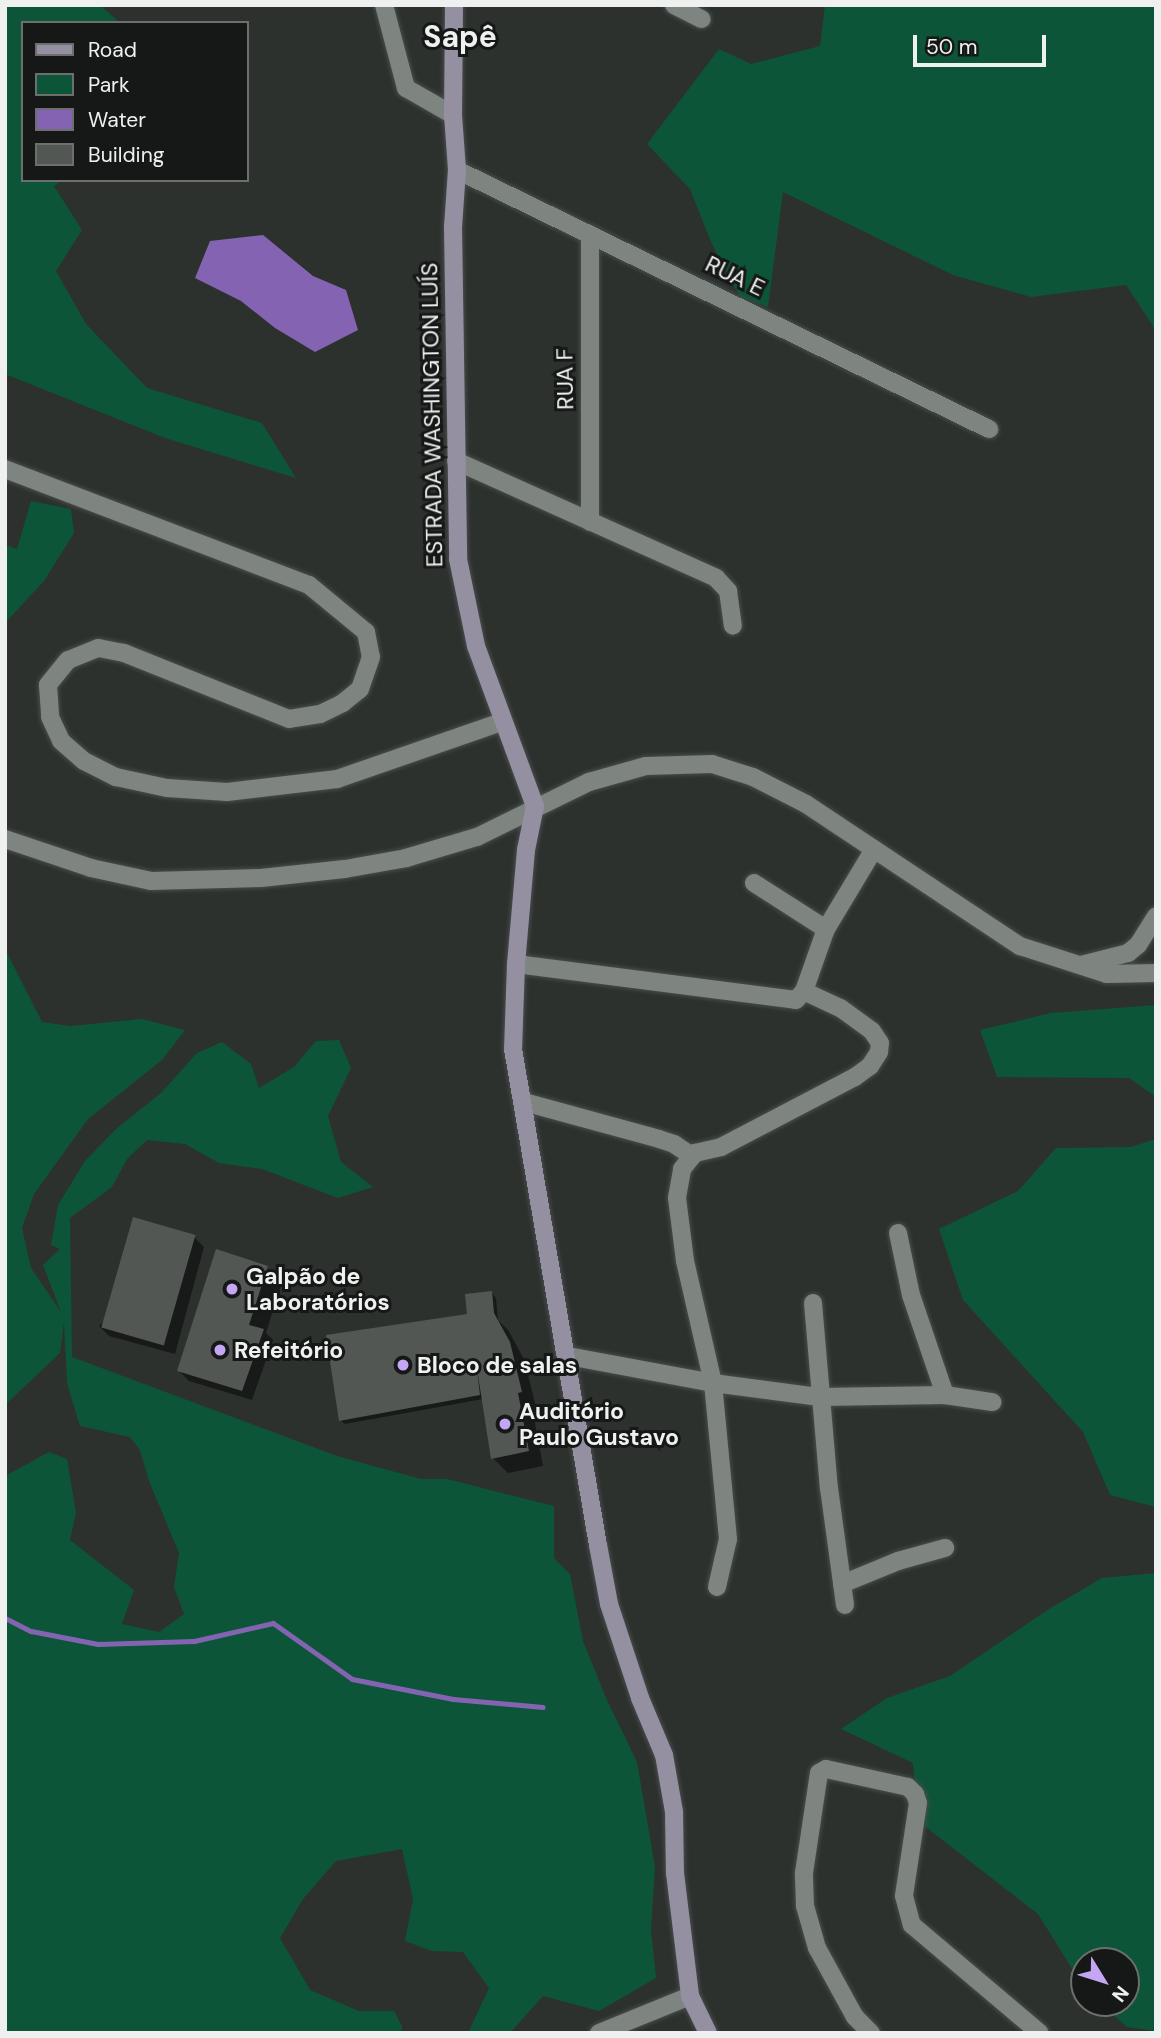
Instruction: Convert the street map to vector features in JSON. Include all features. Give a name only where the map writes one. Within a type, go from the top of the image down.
[{"type":"street","points":[[384,5],[405,88],[453,115]]},
{"type":"street","name":"ESTRADA WASHINGTON LUÍS","points":[[454,5],[453,115],[457,170],[453,227],[456,461],[461,584],[476,646],[535,806]]},
{"type":"street","points":[[674,5],[702,19]]},
{"type":"street","name":"RUA E","points":[[457,170],[989,429]]},
{"type":"street","name":"RUA F","points":[[590,235],[590,522]]},
{"type":"street","points":[[456,461],[716,578],[728,591],[733,626]]},
{"type":"street","points":[[5,469],[309,584],[366,632],[371,657],[360,689],[343,704],[320,715],[289,719],[124,653],[98,648],[68,660],[48,685],[50,717],[61,741],[84,761],[116,777],[167,788],[226,792],[337,779],[502,722]]},
{"type":"street","points":[[5,839],[91,868],[151,881],[261,878],[345,869],[405,858],[477,837],[535,806],[589,782],[646,766],[712,764],[753,777],[806,804],[1020,946],[1074,966],[1107,974],[1156,973]]},
{"type":"street","points":[[535,806],[526,850],[516,964],[513,1049],[610,1604],[640,1698],[664,1755],[674,1812],[675,1873],[690,1996],[708,2033]]},
{"type":"street","points":[[516,964],[796,1000],[804,991],[826,929],[874,849]]},
{"type":"street","points":[[754,883],[826,929]]},
{"type":"street","points":[[1074,966],[1128,953],[1138,945],[1156,916]]},
{"type":"street","points":[[718,1587],[727,1539],[713,1384],[679,1231],[677,1198],[682,1170],[692,1156],[721,1147],[855,1077],[880,1052],[880,1043],[872,1031],[840,1008],[804,991]]},
{"type":"street","points":[[524,1102],[659,1139],[692,1156]]},
{"type":"street","points":[[898,1233],[903,1270],[945,1395]]},
{"type":"street","points":[[813,1303],[820,1398],[845,1605]]},
{"type":"street","points":[[568,1356],[713,1384],[820,1398],[945,1395],[992,1402]]},
{"type":"street","points":[[842,1584],[898,1561],[945,1548]]},
{"type":"street","points":[[871,2033],[855,2018],[817,1948],[805,1906],[804,1873],[819,1773],[826,1769],[908,1787],[915,1794],[918,1803],[904,1896],[912,1925],[1041,2033]]},
{"type":"street","points":[[599,2033],[624,2028],[690,1996]]},
{"type":"green space","points":[[5,5],[100,5],[118,21],[21,21],[21,182],[59,182],[54,186],[82,230],[56,271],[86,324],[147,388],[262,423],[296,478],[165,438],[5,374]]},
{"type":"green space","points":[[825,5],[1156,5],[1156,345],[1153,326],[1126,285],[1031,297],[953,275],[783,192],[768,307],[740,297],[711,242],[690,189],[647,144],[719,49],[751,64],[820,46]]},
{"type":"green space","points":[[31,501],[71,509],[74,533],[44,581],[5,623],[5,545],[17,549]]},
{"type":"green space","points":[[5,949],[42,1022],[70,1026],[142,1019],[185,1030],[162,1060],[88,1119],[34,1194],[22,1228],[31,1268],[61,1312],[43,1265],[60,1249],[51,1245],[58,1205],[85,1161],[116,1129],[161,1093],[197,1053],[222,1042],[251,1064],[259,1088],[294,1067],[316,1041],[339,1040],[351,1068],[328,1116],[341,1162],[373,1187],[338,1198],[262,1169],[219,1163],[185,1144],[147,1140],[127,1159],[112,1187],[70,1218],[72,1357],[337,1456],[421,1479],[447,1479],[554,1506],[554,1558],[570,1574],[583,1641],[606,1698],[637,1762],[655,1867],[651,1930],[656,1978],[599,2011],[543,1996],[510,2033],[468,2033],[489,1988],[463,1952],[432,1951],[405,1941],[413,1899],[402,1849],[336,1861],[303,1899],[280,1938],[310,1990],[359,2011],[394,2011],[402,2026],[401,2033],[5,2033],[5,1476],[49,1452],[67,1459],[76,1513],[70,1540],[134,1590],[122,1624],[159,1632],[184,1614],[174,1587],[179,1553],[149,1481],[140,1450],[130,1437],[80,1426],[67,1383],[64,1322],[60,1353],[5,1405]]},
{"type":"green space","points":[[1156,1005],[1156,1097],[1129,1078],[997,1077],[980,1030],[1051,1013]]},
{"type":"green space","points":[[1156,1139],[1156,1507],[1110,1495],[1083,1432],[963,1300],[939,1229],[1018,1191],[1056,1148],[1131,1147]]},
{"type":"green space","points":[[1156,1573],[1156,2031],[1127,2027],[1116,2017],[1140,2017],[1140,1947],[1070,1947],[1070,1965],[1038,1914],[918,1821],[913,1763],[841,1729],[887,1698],[950,1676],[1049,1609],[1102,1578]]},
{"type":"water","points":[[263,235],[313,276],[346,290],[358,330],[315,352],[275,328],[241,301],[195,278],[210,241]]},
{"type":"building","points":[[133,1217],[195,1235],[164,1345],[101,1328]]},
{"type":"building","points":[[216,1249],[268,1266],[249,1325],[264,1329],[242,1391],[177,1371]]},
{"type":"building","name":"Bloco de salas","points":[[492,1291],[494,1313],[510,1342],[522,1392],[518,1393],[529,1451],[491,1459],[477,1369],[480,1395],[339,1421],[326,1335],[467,1314],[465,1294]]},
{"type":"waterway","points":[[5,1618],[31,1631],[98,1644],[194,1641],[273,1623],[352,1679],[453,1699],[543,1707]]},
{"type":"place","name":"Galpão de Laboratórios","points":[[232,1289]]},
{"type":"place","name":"Refeitório","points":[[220,1350]]},
{"type":"place","name":"Bloco de salas","points":[[403,1365]]},
{"type":"place","name":"Auditório Paulo Gustavo","points":[[505,1424]]},
{"type":"district","name":"Sapê","points":[[460,37]]}]
